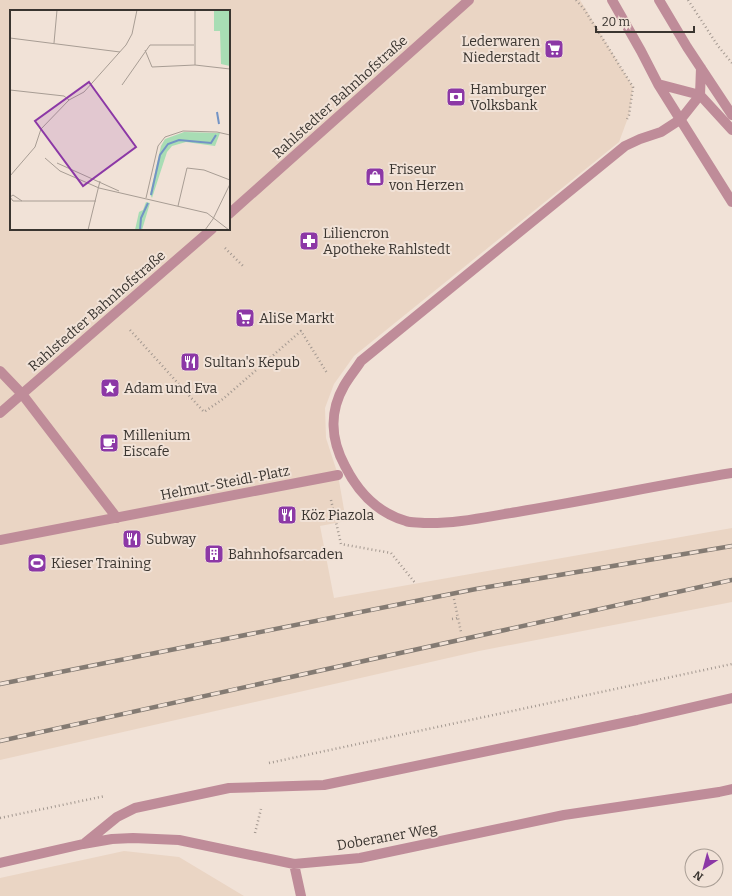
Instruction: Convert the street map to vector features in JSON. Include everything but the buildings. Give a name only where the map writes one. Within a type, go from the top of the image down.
[{"type":"street","name":"Rahlstedter Bahnhofstraße","points":[[230,213],[469,0]]},
{"type":"street","points":[[612,0],[658,84],[732,202]]},
{"type":"street","points":[[659,0],[732,115]]},
{"type":"street","points":[[701,68],[700,95],[681,119],[661,132],[625,146],[361,361],[343,387],[334,410],[334,435],[339,454],[351,479],[360,490],[369,500],[385,513],[407,522],[437,523],[468,520],[732,473]]},
{"type":"street","points":[[658,84],[700,95],[732,130]]},
{"type":"street","name":"Rahlstedter Bahnhofstraße","points":[[0,413],[211,230]]},
{"type":"street","points":[[0,371],[22,394],[117,518]]},
{"type":"street","name":"Helmut-Steidl-Platz","points":[[0,540],[338,475]]},
{"type":"street","points":[[83,844],[116,818],[135,808],[228,788],[324,786],[637,720],[732,698]]},
{"type":"street","name":"Doberaner Weg","points":[[0,863],[83,844],[112,839],[133,838],[179,840],[294,864],[360,858],[564,815],[732,789]]},
{"type":"street","points":[[294,864],[301,896]]},
{"type":"path","points":[[576,0],[584,9],[633,87],[629,115]]},
{"type":"path","points":[[688,0],[718,46],[732,64]]},
{"type":"path","points":[[115,314],[204,412],[223,399],[301,331],[330,377]]},
{"type":"path","points":[[326,478],[341,544],[391,553],[416,584]]},
{"type":"path","points":[[454,599],[461,632]]},
{"type":"path","points":[[452,619],[458,618]]},
{"type":"path","points":[[268,763],[732,664]]},
{"type":"path","points":[[0,818],[106,796]]},
{"type":"path","points":[[256,830],[260,810]]},
{"type":"shaded area","points":[[0,0],[580,0],[633,87],[629,115],[619,142],[354,356],[334,384],[325,408],[326,438],[338,475],[346,521],[320,526],[334,598],[732,528],[732,602],[479,651],[0,760]]},
{"type":"shaded area","points":[[124,851],[179,857],[244,896],[0,896],[0,878]]},
{"type":"railway","points":[[0,684],[476,589],[732,546]]},
{"type":"railway","points":[[0,741],[732,580]]},
{"type":"place","name":"Lederwaren Niederstadt","points":[[554,49]]},
{"type":"place","name":"Hamburger Volksbank","points":[[456,97]]},
{"type":"place","name":"Friseur von Herzen","points":[[375,177]]},
{"type":"place","name":"Liliencron Apotheke Rahlstedt","points":[[309,241]]},
{"type":"place","name":"AliSe Markt","points":[[245,318]]},
{"type":"place","name":"Sultan's Kepub","points":[[190,362]]},
{"type":"place","name":"Adam und Eva","points":[[110,388]]},
{"type":"place","name":"Millenium Eiscafe","points":[[109,443]]},
{"type":"place","name":"Köz Piazola","points":[[287,515]]},
{"type":"place","name":"Subway","points":[[132,539]]},
{"type":"place","name":"Bahnhofsarcaden","points":[[214,554]]},
{"type":"place","name":"Kieser Training","points":[[37,563]]}]
